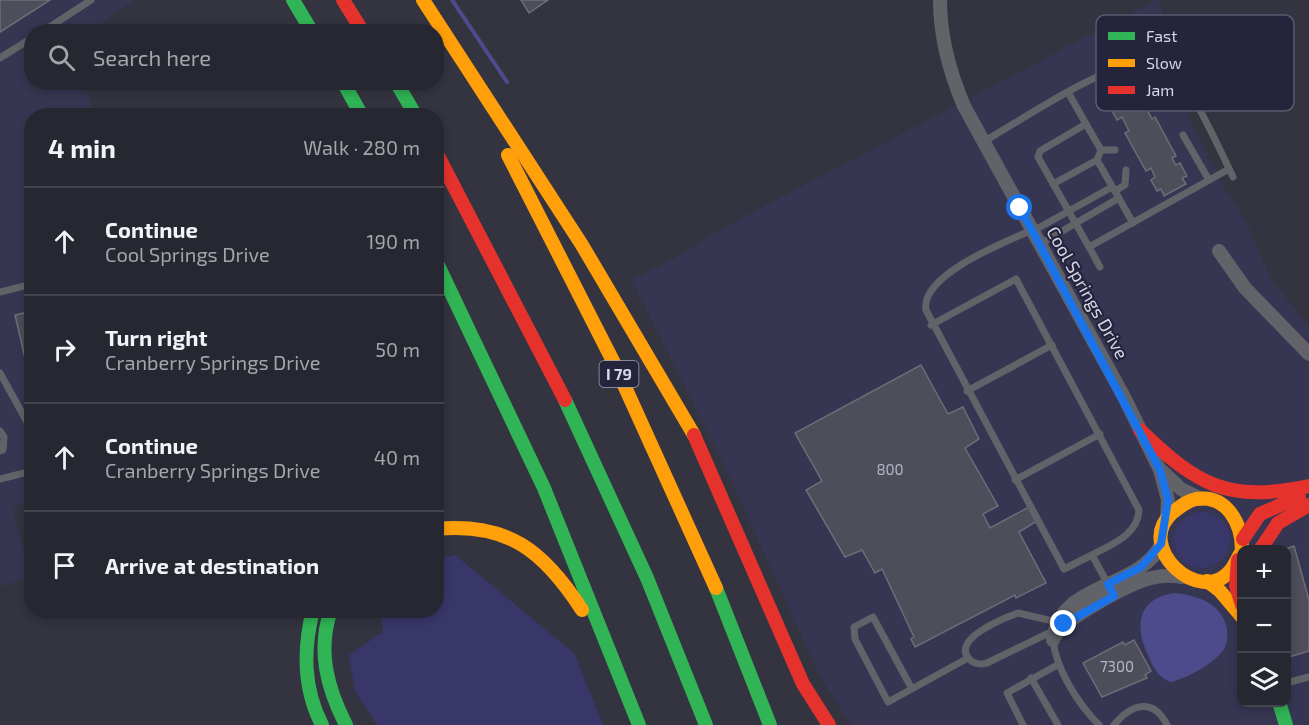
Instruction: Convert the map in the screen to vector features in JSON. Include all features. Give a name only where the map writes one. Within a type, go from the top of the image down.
[{"type":"main road","points":[[292,0],[302,24]]},
{"type":"main road","points":[[292,0],[307,24]]},
{"type":"main road","points":[[343,0],[358,24]]},
{"type":"main road","points":[[413,0],[428,24]]},
{"type":"main road","points":[[423,0],[439,24]]},
{"type":"main road","points":[[444,32],[582,245],[700,446],[803,684],[829,725]]},
{"type":"main road","name":"I 79","points":[[444,51],[495,132],[585,301],[711,575],[770,725]]},
{"type":"main road","points":[[334,90],[341,108]]},
{"type":"main road","points":[[347,90],[358,108]]},
{"type":"main road","points":[[401,90],[411,108]]},
{"type":"main road","points":[[444,167],[517,300],[582,429],[634,545],[706,725]]},
{"type":"main road","points":[[444,278],[544,488],[638,725]]},
{"type":"main road","points":[[1140,430],[1185,470],[1215,486],[1263,494],[1309,491]]},
{"type":"main road","points":[[1228,508],[1255,506],[1309,491]]},
{"type":"main road","points":[[1244,545],[1260,514],[1309,491]]},
{"type":"main road","points":[[1237,611],[1220,591],[1207,581],[1183,577],[1168,563],[1161,544],[1162,531],[1167,519],[1181,505],[1201,499],[1214,501],[1228,508],[1239,523],[1241,545]]},
{"type":"main road","points":[[1263,545],[1278,523],[1309,506]]},
{"type":"main road","points":[[444,527],[457,525],[509,536],[537,552],[568,586],[594,630],[638,725]]},
{"type":"main road","points":[[1207,581],[1228,572],[1237,557]]},
{"type":"main road","points":[[311,618],[305,645],[306,660],[313,702],[322,725]]},
{"type":"main road","points":[[329,618],[324,657],[333,697],[346,725]]},
{"type":"main road","points":[[1281,707],[1286,725]]},
{"type":"street","name":"Cool Springs Drive","points":[[940,0],[942,42],[950,73],[982,142],[1035,235],[1160,470],[1168,500],[1167,519]]},
{"type":"street","points":[[1219,251],[1245,288],[1309,354]]},
{"type":"street","name":"Cool Springs Drive","points":[[1160,470],[1181,489],[1201,499]]},
{"type":"street","points":[[1111,590],[1141,567],[1161,544]]},
{"type":"street","points":[[1055,631],[1062,612],[1072,604],[1143,580],[1167,575],[1183,577]]},
{"type":"lane","points":[[54,24],[91,0]]},
{"type":"lane","points":[[0,58],[24,43]]},
{"type":"lane","points":[[982,142],[1096,80]]},
{"type":"lane","points":[[1069,93],[1101,150]]},
{"type":"lane","points":[[1198,111],[1233,177]]},
{"type":"lane","points":[[1086,124],[1040,151],[1038,158],[1100,267]]},
{"type":"lane","points":[[1183,135],[1209,180]]},
{"type":"lane","points":[[1101,150],[1115,150]]},
{"type":"lane","points":[[1053,184],[1097,160],[1101,150]]},
{"type":"lane","points":[[1097,160],[1133,223]]},
{"type":"lane","points":[[1089,247],[1229,169]]},
{"type":"lane","points":[[931,325],[1016,279],[1139,510],[1139,519],[1134,530],[1064,569],[931,325],[924,302],[937,282],[968,262],[1035,235],[1075,223],[1125,185],[1126,170]]},
{"type":"lane","points":[[1035,235],[1069,212],[1115,192]]},
{"type":"lane","points":[[0,292],[24,286]]},
{"type":"lane","points":[[967,391],[1052,345]]},
{"type":"lane","points":[[0,372],[24,416]]},
{"type":"lane","points":[[0,431],[4,437],[3,450],[0,451]]},
{"type":"lane","points":[[1015,480],[1100,434]]},
{"type":"lane","points":[[0,478],[24,473]]},
{"type":"lane","points":[[1092,555],[1111,590]]},
{"type":"lane","points":[[1025,614],[1055,631],[987,663],[976,663],[968,658],[966,644],[972,636],[1014,615],[1025,614]]},
{"type":"lane","points":[[912,689],[873,617],[854,627],[855,639],[888,702],[912,689],[968,658]]},
{"type":"lane","points":[[1055,631],[1059,664],[1087,713],[1099,725]]},
{"type":"lane","points":[[1023,725],[1007,693],[1059,664]]},
{"type":"lane","points":[[1291,682],[1309,677]]},
{"type":"lane","points":[[1031,678],[1058,725]]},
{"type":"lane","points":[[1114,725],[1125,712],[1137,706],[1151,708],[1161,714],[1167,725]]},
{"type":"shaded area","points":[[0,0],[134,0],[99,24],[24,24],[24,90],[86,90],[92,108],[24,108],[24,504],[12,507],[24,552],[24,580],[0,586]]},
{"type":"shaded area","points":[[1159,0],[1162,15],[1128,15]]},
{"type":"shaded area","points":[[1096,32],[1096,111],[1186,111],[1225,189],[1247,223],[1270,278],[1309,326],[1309,725],[851,725],[820,676],[723,463],[632,280],[672,260],[723,228]]},
{"type":"shaded area","points":[[1202,512],[1213,514],[1222,520],[1228,529],[1230,540],[1228,551],[1222,560],[1213,566],[1202,568],[1191,566],[1182,560],[1176,551],[1174,540],[1176,529],[1182,520],[1191,514]]},
{"type":"shaded area","points":[[455,555],[574,653],[603,725],[377,725],[355,691],[349,655],[383,632],[381,618],[444,618],[444,558]]},
{"type":"shaded area","points":[[1175,593],[1201,599],[1215,607],[1225,621],[1227,636],[1224,650],[1212,662],[1171,682],[1156,672],[1144,644],[1141,624],[1142,615],[1153,601]]},
{"type":"building","points":[[0,0],[50,0],[0,32]]},
{"type":"building","points":[[521,0],[548,0],[529,13]]},
{"type":"building","points":[[1112,111],[1148,111],[1152,119],[1155,117],[1176,156],[1172,158],[1176,165],[1180,163],[1187,176],[1182,178],[1186,184],[1164,196],[1161,189],[1157,191],[1151,180],[1155,177],[1151,168],[1146,171],[1125,133],[1129,131],[1122,117],[1117,120]]},
{"type":"building","points":[[24,313],[24,354],[15,315]]},
{"type":"building","points":[[921,365],[948,414],[963,407],[979,439],[965,448],[998,506],[983,514],[990,528],[1029,507],[1037,521],[1019,532],[1046,583],[1016,598],[1015,595],[915,647],[911,639],[914,637],[882,569],[875,573],[862,550],[845,557],[806,490],[822,481],[795,433]]},
{"type":"building","points":[[1294,546],[1309,600],[1309,651],[1291,656],[1291,599],[1291,547]]},
{"type":"building","points":[[1134,640],[1151,671],[1145,675],[1147,678],[1102,697],[1083,663],[1123,642],[1125,645]]},
{"type":"waterway","points":[[452,0],[507,82]]},
{"type":"traffic: fast","points":[[293,0],[307,24]]},
{"type":"traffic: fast","points":[[347,90],[358,108]]},
{"type":"traffic: fast","points":[[401,90],[411,108]]},
{"type":"traffic: fast","points":[[444,278],[544,488],[639,725]]},
{"type":"traffic: fast","points":[[565,400],[647,578],[706,725]]},
{"type":"traffic: fast","points":[[716,588],[770,725]]},
{"type":"traffic: fast","points":[[311,618],[306,654],[308,683],[322,725]]},
{"type":"traffic: fast","points":[[329,618],[325,640],[326,669],[329,683],[346,725]]},
{"type":"traffic: fast","points":[[1281,707],[1286,725]]},
{"type":"traffic: slow","points":[[423,0],[439,24]]},
{"type":"traffic: slow","points":[[444,32],[582,245],[694,435]]},
{"type":"traffic: slow","points":[[508,155],[615,365],[716,588]]},
{"type":"traffic: slow","points":[[1237,559],[1230,571],[1217,580],[1203,582],[1188,577],[1166,556],[1161,541],[1162,527],[1172,513],[1189,501],[1207,499],[1216,501],[1231,513],[1236,521],[1242,545]]},
{"type":"traffic: slow","points":[[444,529],[484,530],[522,545],[553,571],[582,610]]},
{"type":"traffic: slow","points":[[1207,581],[1220,591],[1237,611]]},
{"type":"traffic: jam","points":[[343,0],[358,24]]},
{"type":"traffic: jam","points":[[444,167],[565,400]]},
{"type":"traffic: jam","points":[[1140,430],[1179,465],[1216,485],[1235,491],[1257,492],[1309,486]]},
{"type":"traffic: jam","points":[[694,435],[803,684],[829,725]]},
{"type":"traffic: jam","points":[[1243,539],[1260,514],[1299,497]]},
{"type":"traffic: jam","points":[[1263,545],[1278,523],[1309,505]]},
{"type":"traffic: jam","points":[[1237,573],[1237,589]]},
{"type":"route","points":[[1020,208],[1123,395],[1160,470],[1168,500],[1167,519],[1157,551],[1141,567],[1108,584],[1114,596],[1064,624]]}]
